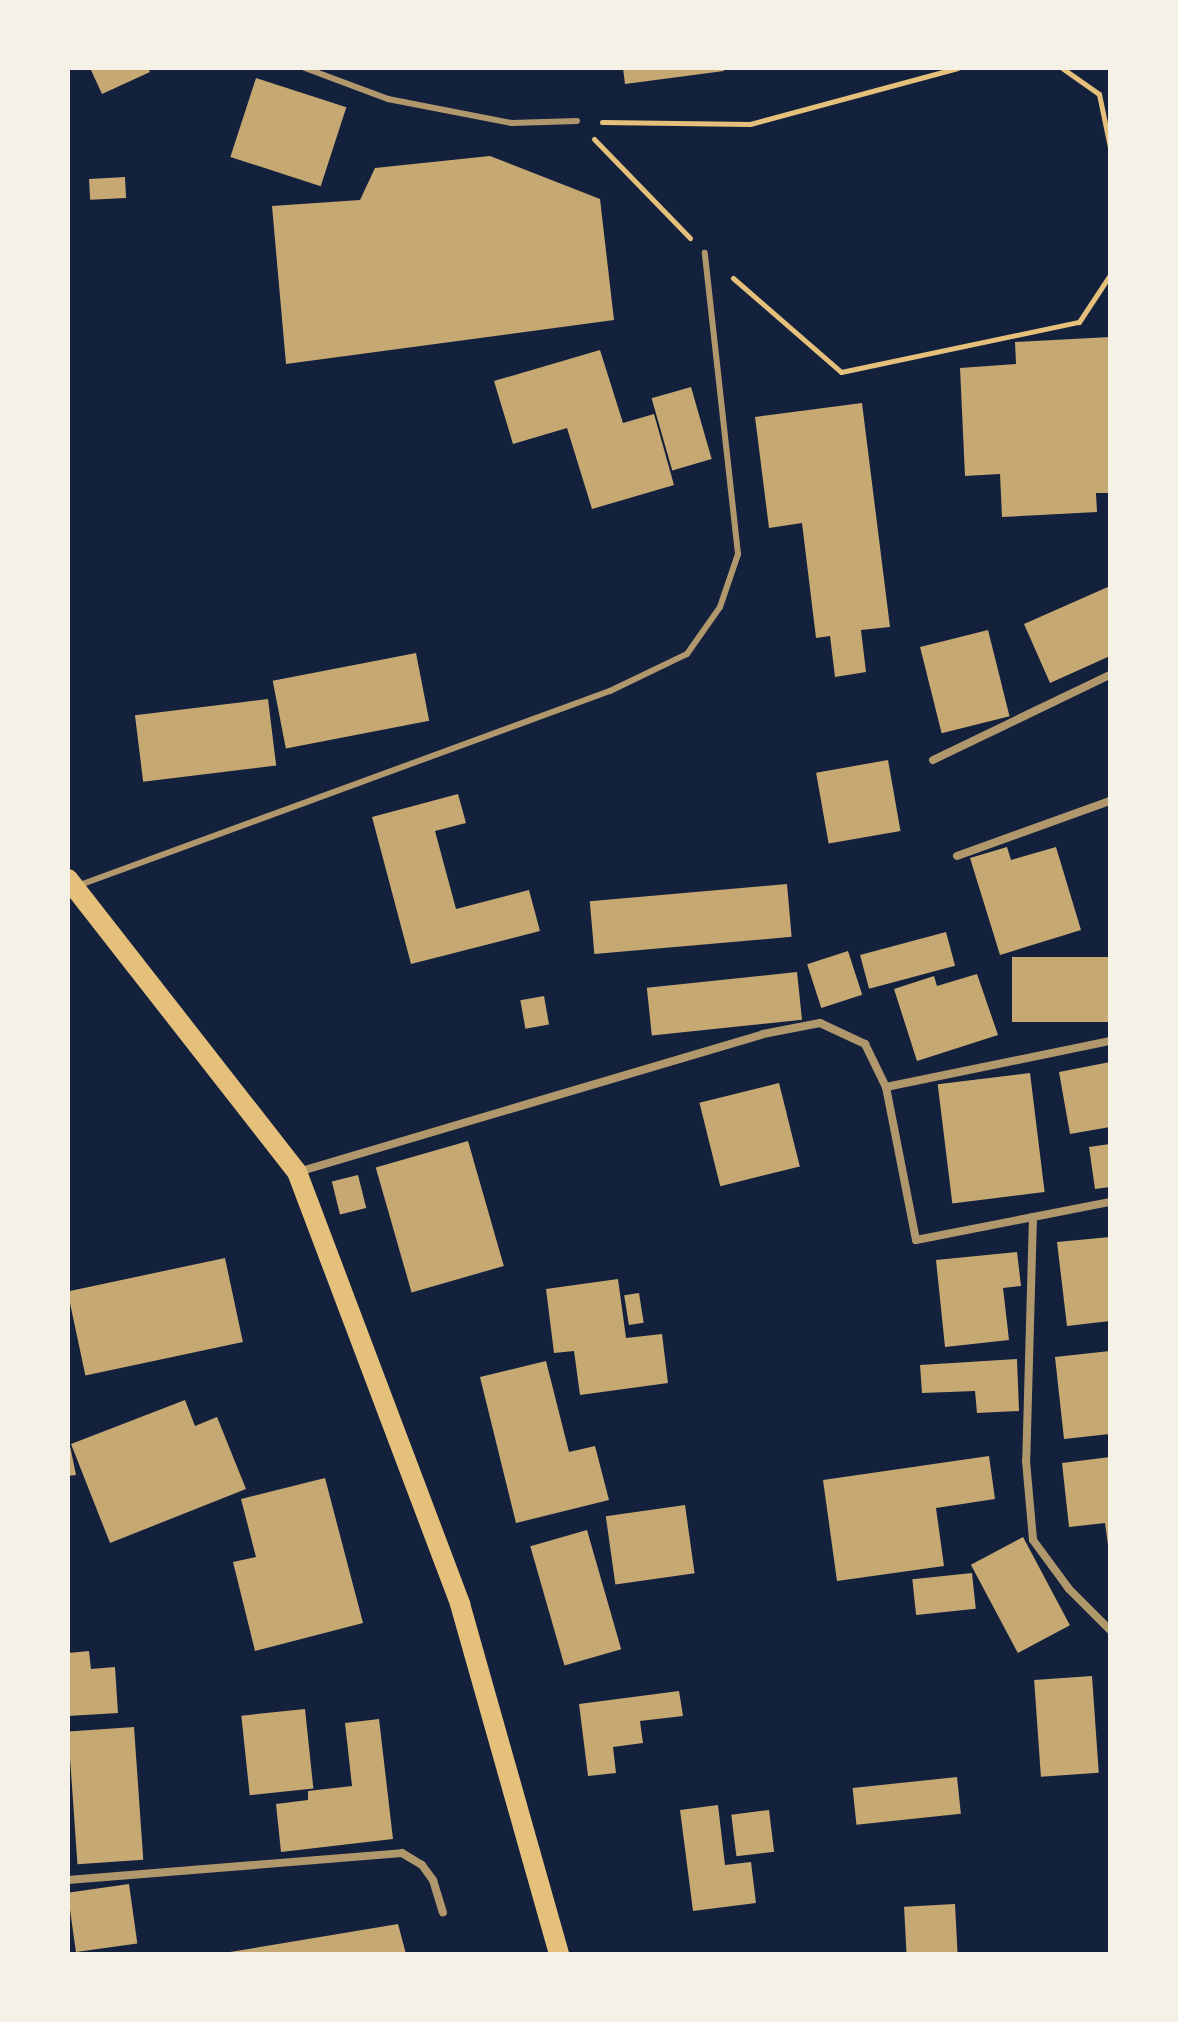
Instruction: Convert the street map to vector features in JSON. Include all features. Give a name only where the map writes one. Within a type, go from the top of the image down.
[{"type":"main road","points":[[71,883],[297,1172],[460,1604],[559,1954]]},
{"type":"street","points":[[933,760],[1110,675]]},
{"type":"street","points":[[957,856],[1110,801]]},
{"type":"street","points":[[297,1172],[763,1034],[820,1023],[865,1044],[886,1087],[916,1240],[1110,1202]]},
{"type":"street","points":[[886,1087],[1110,1041]]},
{"type":"street","points":[[1033,1217],[1026,1461],[1033,1540],[1069,1589],[1110,1630]]},
{"type":"street","points":[[68,1880],[402,1853],[422,1865],[433,1880],[443,1913]]},
{"type":"lane","points":[[305,68],[388,99],[512,123],[577,121]]},
{"type":"lane","points":[[71,883],[610,691],[687,654],[720,607],[738,554],[705,253]]},
{"type":"path","points":[[577,121],[750,124],[958,68]]},
{"type":"path","points":[[1062,68],[1099,94],[1110,147]]},
{"type":"path","points":[[577,121],[705,253],[841,372],[1079,322],[1110,275]]},
{"type":"building","points":[[90,68],[148,68],[150,72],[102,94]]},
{"type":"building","points":[[623,68],[724,68],[724,71],[625,84]]},
{"type":"building","points":[[256,78],[346,107],[321,186],[230,157]]},
{"type":"building","points":[[490,156],[600,199],[614,320],[286,364],[272,206],[360,200],[375,168]]},
{"type":"building","points":[[125,177],[126,198],[90,200],[89,179]]},
{"type":"building","points":[[1110,337],[1110,493],[1096,493],[1097,512],[1002,517],[1000,474],[965,476],[960,368],[1016,364],[1015,342]]},
{"type":"building","points":[[600,350],[623,423],[654,414],[674,485],[592,509],[567,428],[513,444],[494,381]]},
{"type":"building","points":[[691,387],[712,459],[672,470],[652,398]]},
{"type":"building","points":[[862,403],[890,627],[861,630],[866,672],[835,677],[830,636],[816,638],[802,523],[769,528],[755,417]]},
{"type":"building","points":[[1110,586],[1110,656],[1050,683],[1024,624]]},
{"type":"building","points":[[988,630],[1010,716],[942,733],[920,647]]},
{"type":"building","points":[[416,653],[429,721],[286,749],[273,681]]},
{"type":"building","points":[[268,699],[276,766],[143,782],[135,715]]},
{"type":"building","points":[[888,760],[901,831],[829,844],[816,773]]},
{"type":"building","points":[[458,794],[466,823],[435,831],[456,909],[529,890],[540,931],[411,964],[372,817]]},
{"type":"building","points":[[1007,847],[1011,860],[1056,847],[1081,930],[1000,955],[970,858]]},
{"type":"building","points":[[787,884],[792,937],[594,954],[590,901]]},
{"type":"building","points":[[946,932],[955,966],[869,989],[860,955]]},
{"type":"building","points":[[848,951],[862,995],[821,1008],[807,964]]},
{"type":"building","points":[[1012,957],[1110,957],[1110,1022],[1012,1022]]},
{"type":"building","points":[[797,972],[802,1020],[652,1036],[647,988]]},
{"type":"building","points":[[977,974],[998,1035],[917,1061],[894,989],[934,976],[937,986]]},
{"type":"building","points":[[544,996],[549,1025],[525,1029],[520,1000]]},
{"type":"building","points":[[1110,1062],[1110,1127],[1070,1134],[1059,1072]]},
{"type":"building","points":[[1030,1073],[1045,1192],[952,1203],[938,1084]]},
{"type":"building","points":[[779,1083],[800,1166],[720,1186],[699,1103]]},
{"type":"building","points":[[468,1141],[504,1266],[412,1292],[376,1167]]},
{"type":"building","points":[[1110,1144],[1110,1187],[1095,1189],[1089,1147]]},
{"type":"building","points":[[358,1175],[366,1208],[340,1215],[332,1182]]},
{"type":"building","points":[[1110,1237],[1110,1321],[1067,1326],[1057,1242]]},
{"type":"building","points":[[1017,1252],[1021,1286],[1003,1288],[1009,1340],[945,1347],[936,1260]]},
{"type":"building","points":[[225,1258],[243,1342],[85,1376],[68,1291]]},
{"type":"building","points":[[618,1279],[626,1338],[662,1334],[668,1383],[580,1395],[574,1351],[554,1353],[546,1289]]},
{"type":"building","points":[[639,1293],[644,1323],[629,1325],[624,1295]]},
{"type":"building","points":[[1110,1351],[1110,1434],[1064,1439],[1055,1357]]},
{"type":"building","points":[[1017,1359],[1019,1411],[977,1413],[975,1391],[922,1393],[920,1365]]},
{"type":"building","points":[[546,1361],[569,1452],[595,1446],[609,1500],[516,1523],[480,1377]]},
{"type":"building","points":[[185,1400],[195,1426],[217,1417],[246,1489],[110,1543],[71,1444]]},
{"type":"building","points":[[68,1436],[76,1475],[68,1476]]},
{"type":"building","points":[[989,1456],[995,1499],[936,1508],[944,1566],[837,1581],[823,1480]]},
{"type":"building","points":[[1110,1457],[1108,1545],[1105,1523],[1069,1527],[1062,1463]]},
{"type":"building","points":[[325,1478],[363,1623],[255,1651],[233,1562],[256,1557],[241,1499]]},
{"type":"building","points":[[685,1505],[695,1573],[615,1584],[606,1516]]},
{"type":"building","points":[[587,1530],[621,1649],[564,1665],[530,1546]]},
{"type":"building","points":[[1023,1537],[1070,1625],[1018,1653],[971,1565]]},
{"type":"building","points":[[972,1573],[976,1609],[916,1615],[912,1579]]},
{"type":"building","points":[[89,1651],[91,1669],[115,1667],[118,1713],[68,1716],[68,1653]]},
{"type":"building","points":[[1092,1676],[1099,1773],[1041,1777],[1034,1680]]},
{"type":"building","points":[[679,1691],[683,1716],[640,1721],[643,1743],[613,1747],[616,1773],[588,1776],[579,1704]]},
{"type":"building","points":[[305,1709],[313,1789],[250,1795],[241,1716]]},
{"type":"building","points":[[379,1719],[393,1839],[281,1852],[276,1804],[308,1800],[308,1791],[352,1786],[345,1723]]},
{"type":"building","points":[[134,1727],[143,1860],[77,1864],[68,1732]]},
{"type":"building","points":[[957,1777],[961,1814],[856,1825],[853,1788]]},
{"type":"building","points":[[718,1805],[725,1865],[751,1862],[756,1903],[693,1911],[680,1810]]},
{"type":"building","points":[[769,1810],[774,1852],[736,1856],[731,1815]]},
{"type":"building","points":[[129,1884],[137,1943],[76,1952],[68,1893]]},
{"type":"building","points":[[955,1904],[958,1954],[907,1954],[904,1907]]},
{"type":"building","points":[[398,1924],[406,1954],[230,1952]]}]
